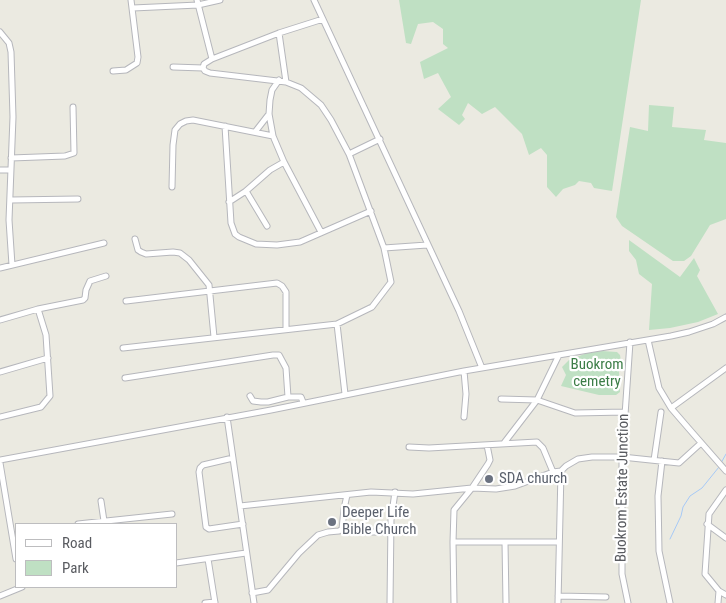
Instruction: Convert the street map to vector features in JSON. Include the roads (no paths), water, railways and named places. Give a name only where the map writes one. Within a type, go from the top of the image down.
[{"type":"street","points":[[112,71],[126,70],[137,63],[132,0]]},
{"type":"street","points":[[133,8],[220,0]]},
{"type":"street","points":[[314,0],[459,311],[482,368]]},
{"type":"street","points":[[197,2],[212,59]]},
{"type":"street","points":[[203,68],[204,64],[212,59],[279,33],[322,19]]},
{"type":"street","points":[[0,32],[9,43],[12,52],[12,158],[9,220],[12,265]]},
{"type":"street","points":[[279,33],[286,82]]},
{"type":"street","points":[[123,348],[337,324],[372,308],[391,282],[384,248],[349,154],[332,120],[321,105],[301,88],[279,80],[210,73],[203,68],[172,67]]},
{"type":"street","points":[[279,80],[272,90],[269,114],[273,136],[284,162],[321,232]]},
{"type":"street","points":[[12,158],[65,156],[74,153],[73,107]]},
{"type":"street","points":[[255,132],[269,114]]},
{"type":"street","points":[[172,187],[173,145],[175,130],[180,124],[193,120],[273,136]]},
{"type":"street","points":[[225,126],[229,202],[231,223],[235,234],[256,244],[277,245],[300,242],[371,211]]},
{"type":"street","points":[[349,154],[380,139]]},
{"type":"street","points":[[229,202],[246,191],[270,170],[284,162]]},
{"type":"street","points":[[0,170],[11,170]]},
{"type":"street","points":[[246,191],[266,226]]},
{"type":"street","points":[[11,200],[78,199]]},
{"type":"street","points":[[135,240],[138,250],[146,254],[173,252],[185,256],[206,281],[211,290],[214,338]]},
{"type":"street","points":[[0,268],[104,243]]},
{"type":"street","points":[[384,248],[427,245]]},
{"type":"street","points":[[0,320],[38,309],[83,300],[85,299],[90,281],[106,276]]},
{"type":"street","points":[[126,301],[277,283],[286,292],[286,329]]},
{"type":"street","points":[[0,417],[41,406],[49,399],[46,335],[38,309]]},
{"type":"street","points":[[15,546],[0,461],[271,410],[303,402],[464,371],[689,332],[713,324],[726,317]]},
{"type":"street","points":[[337,324],[345,394]]},
{"type":"street","points":[[648,340],[659,388],[672,408],[725,470]]},
{"type":"street","name":"Buokrom Estate Junction","points":[[628,603],[622,574],[622,457],[630,342]]},
{"type":"street","points":[[125,378],[279,355],[286,368],[288,397]]},
{"type":"street","points":[[504,444],[537,400],[559,355]]},
{"type":"street","points":[[0,372],[48,358]]},
{"type":"street","points":[[672,408],[726,368]]},
{"type":"street","points":[[464,371],[466,394],[464,417]]},
{"type":"street","points":[[250,396],[253,401],[268,402],[288,397],[300,397],[303,402]]},
{"type":"street","points":[[501,399],[537,400],[576,413],[625,412]]},
{"type":"street","points":[[268,402],[271,410]]},
{"type":"street","points":[[654,460],[660,412]]},
{"type":"street","points":[[227,417],[254,603]]},
{"type":"street","points":[[409,447],[429,448],[537,442],[543,448],[553,472]]},
{"type":"street","points":[[558,603],[561,472],[566,466],[578,459],[592,456],[679,463],[701,443]]},
{"type":"street","points":[[454,603],[454,510],[488,464],[490,460],[487,445]]},
{"type":"street","points":[[233,458],[203,465],[200,468],[206,527],[209,529],[242,524]]},
{"type":"street","points":[[662,461],[658,496],[660,551],[670,603]]},
{"type":"street","points":[[240,506],[371,492],[420,494],[472,488],[496,490],[515,486],[553,472],[561,472]]},
{"type":"street","points":[[726,490],[709,514],[705,574],[719,591],[726,595]]},
{"type":"street","points":[[390,603],[391,532],[396,492]]},
{"type":"street","points":[[252,594],[268,590],[299,553],[318,535],[342,529],[347,495]]},
{"type":"street","points":[[101,501],[104,521]]},
{"type":"street","points":[[87,523],[172,514]]},
{"type":"street","points":[[707,524],[726,538]]},
{"type":"street","points":[[366,532],[391,532]]},
{"type":"street","points":[[453,542],[560,542]]},
{"type":"street","points":[[505,542],[506,603]]},
{"type":"street","points":[[178,563],[246,553]]},
{"type":"street","points":[[204,603],[215,602],[208,559]]},
{"type":"street","points":[[0,596],[20,588]]},
{"type":"street","points":[[718,603],[719,591]]},
{"type":"street","points":[[558,596],[606,597]]},
{"type":"waterway","points":[[721,463],[726,454]]},
{"type":"waterway","points":[[670,539],[681,516],[683,507],[690,496],[702,488],[719,467]]},
{"type":"place","name":"SDA church","points":[[489,479]]},
{"type":"place","name":"Deeper Life Bible Church","points":[[332,522]]},
{"type":"park label","name":"Buokrom cemetry","points":[[597,374]]}]
